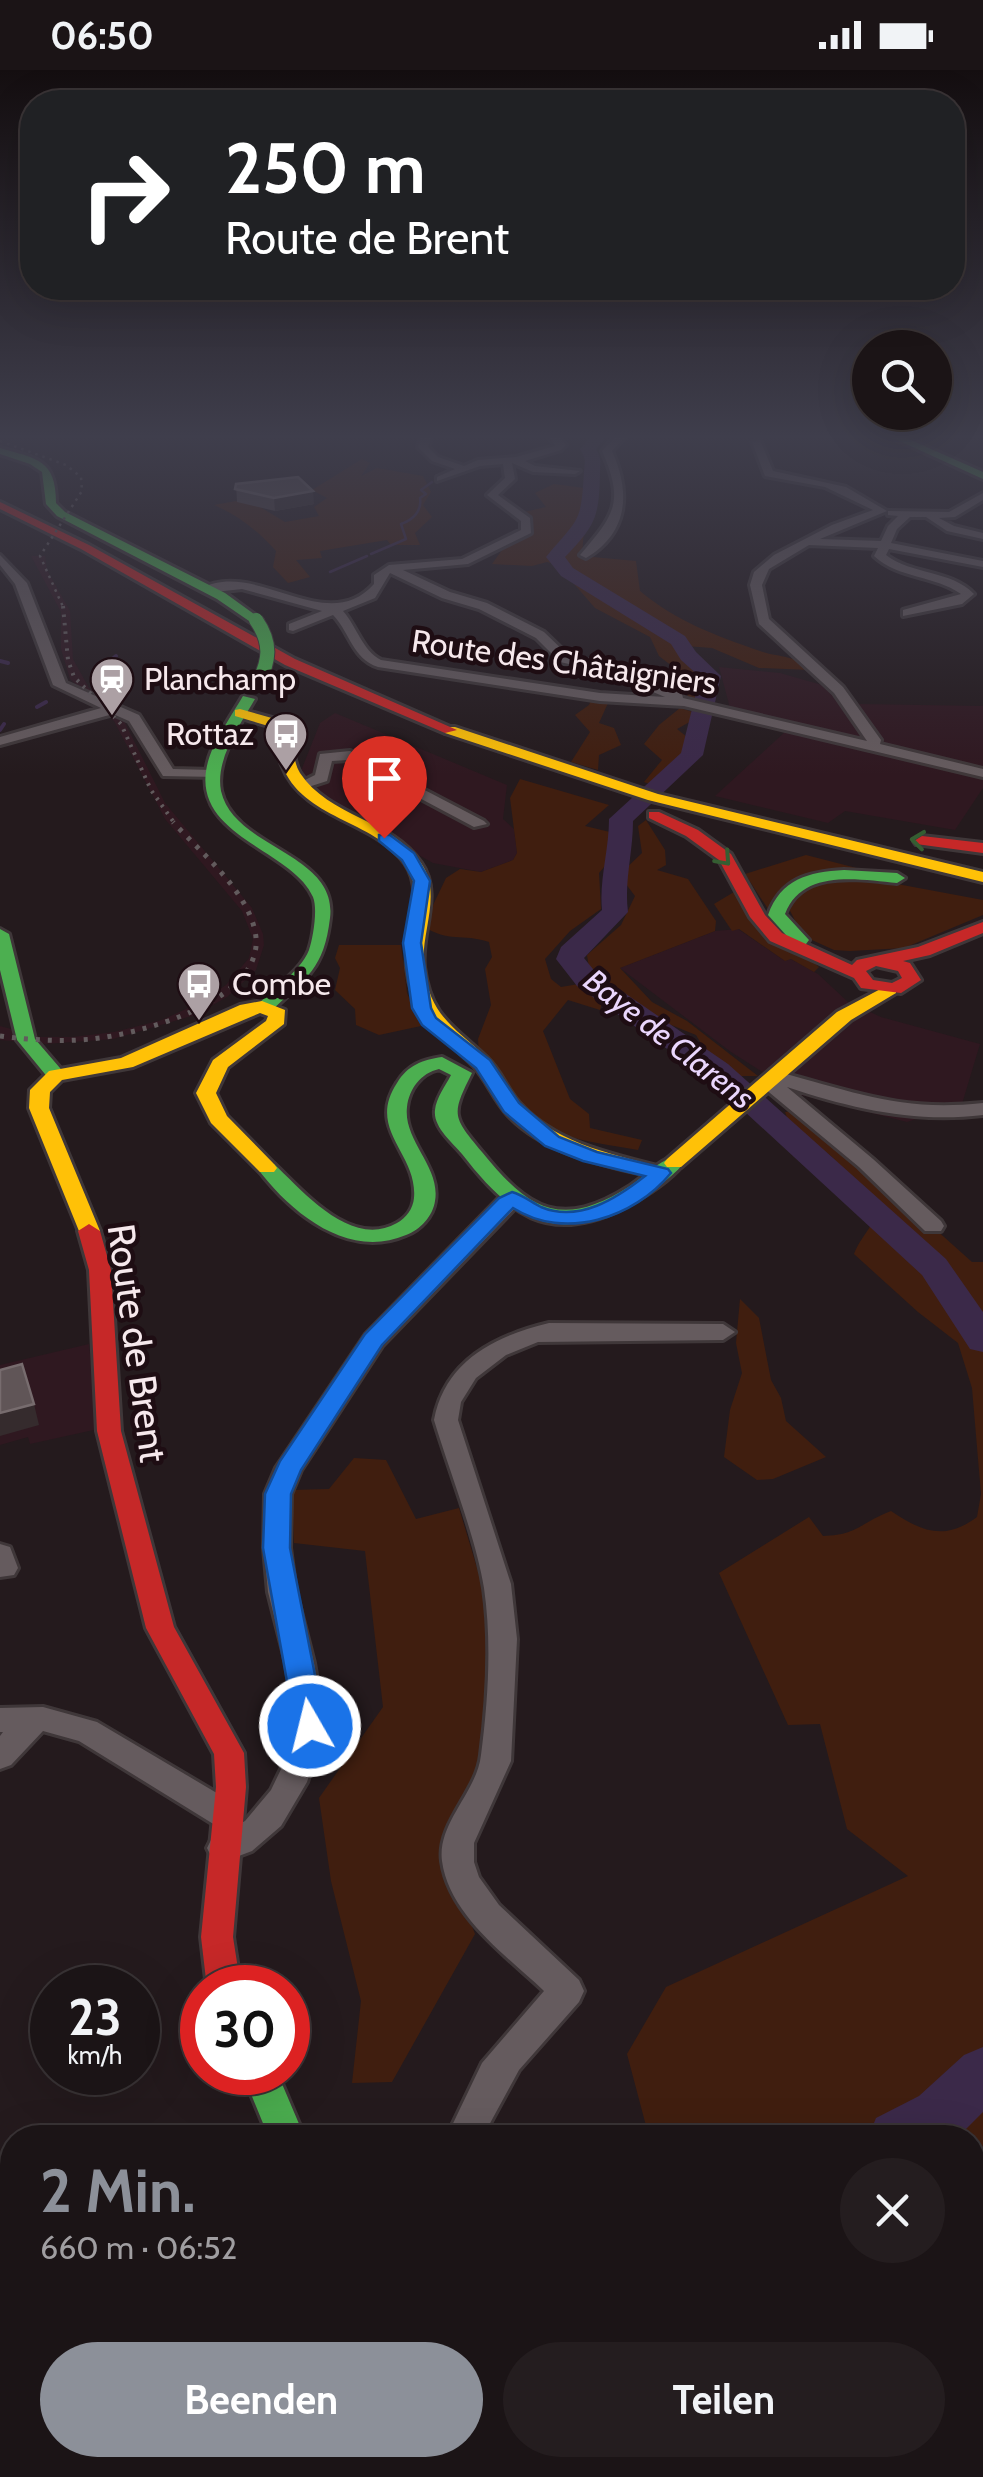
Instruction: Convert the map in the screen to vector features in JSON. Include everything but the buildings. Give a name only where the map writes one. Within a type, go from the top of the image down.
[{"type":"main road","points":[[54,550],[322,691],[430,736],[585,782],[983,877]]},
{"type":"main road","points":[[94,550],[317,675],[535,766]]},
{"type":"main road","points":[[0,934],[26,1040],[56,1075],[126,1063],[235,1013],[265,1007],[310,964],[318,949],[324,902],[313,882],[232,823],[214,791],[218,752],[257,685],[271,641],[256,620],[206,588],[132,550]]},
{"type":"main road","points":[[240,713],[281,724],[285,758],[302,785],[326,805],[384,838],[416,865],[423,891],[413,931],[413,956],[422,1008],[429,1021],[483,1064],[511,1107],[552,1142],[591,1157],[661,1173]]},
{"type":"main road","points":[[585,782],[700,837],[731,864],[756,916],[777,938],[868,969],[900,965],[912,974]]},
{"type":"main road","points":[[842,844],[983,848]]},
{"type":"main road","points":[[842,844],[983,891]]},
{"type":"main road","points":[[983,891],[853,874],[808,880],[790,888],[778,900],[778,920],[799,939],[868,969],[983,927]]},
{"type":"main road","points":[[265,1007],[277,1014],[276,1024],[222,1062],[208,1081],[206,1096],[220,1122],[328,1223],[357,1235],[382,1235],[406,1227],[421,1212],[425,1197],[422,1178],[396,1120],[394,1106],[414,1072],[435,1062],[450,1063],[462,1073],[444,1106],[446,1122],[512,1198],[533,1211],[554,1217],[588,1216],[624,1204],[770,1085],[844,1016],[890,989],[908,985],[912,974],[934,959],[983,940]]},
{"type":"main road","points":[[868,969],[872,986],[890,989]]},
{"type":"main road","points":[[844,1016],[868,969]]},
{"type":"main road","name":"Route de Brent","points":[[56,1075],[45,1082],[38,1103],[84,1212],[100,1270],[106,1411],[116,1465],[160,1628],[229,1752],[232,1770],[226,1816]]},
{"type":"main road","points":[[221,1965],[217,1937],[226,1816]]},
{"type":"main road","points":[[268,2095],[281,2125]]},
{"type":"street","points":[[293,626],[371,595],[380,584],[380,574],[390,568],[464,562],[488,550]]},
{"type":"street","points":[[586,555],[590,550]]},
{"type":"street","points":[[791,550],[758,574],[763,621],[810,657],[864,720],[875,742],[871,749]]},
{"type":"street","points":[[883,550],[880,556],[886,562],[918,576],[961,587],[968,594],[958,601],[908,612]]},
{"type":"street","points":[[913,550],[983,564]]},
{"type":"street","points":[[0,558],[21,582],[60,685],[83,698],[117,705],[140,723],[165,771],[213,774]]},
{"type":"street","points":[[390,568],[446,595],[483,606],[540,635],[565,660],[616,671],[688,703]]},
{"type":"street","points":[[206,588],[242,585],[336,610]]},
{"type":"street","points":[[4,588],[24,594]]},
{"type":"street","name":"Route des Châtaigniers","points":[[336,610],[350,625],[370,661],[600,697],[688,703],[983,773]]},
{"type":"street","points":[[0,741],[117,705]]},
{"type":"street","points":[[302,785],[322,778],[325,758],[350,755],[479,824]]},
{"type":"street","points":[[770,1085],[915,1115],[983,1109]]},
{"type":"street","points":[[770,1085],[866,1163],[932,1226]]},
{"type":"street","points":[[223,1848],[242,1844],[262,1827],[292,1778],[306,1748],[310,1726],[276,1548],[278,1494],[289,1468],[374,1340],[512,1198]]},
{"type":"street","points":[[469,2125],[479,2098],[509,2050],[567,1991],[488,1916],[465,1884],[458,1862],[458,1843],[496,1761],[503,1639],[497,1584],[446,1420],[447,1403],[454,1387],[478,1365],[515,1339],[532,1334],[723,1332]]},
{"type":"street","points":[[0,1720],[35,1719],[87,1730],[226,1816]]},
{"type":"street","points":[[0,1756],[35,1719]]},
{"type":"shaded area","points":[[324,550],[320,551],[322,558],[296,560],[310,577],[288,583],[273,567],[276,551]]},
{"type":"shaded area","points":[[502,550],[582,550],[582,556],[636,561],[640,591],[668,611],[728,640],[793,659],[810,670],[759,668],[712,648],[686,646],[673,640],[672,645],[711,676],[706,701],[690,698],[682,690],[690,680],[659,656],[650,637],[595,608],[568,577],[638,619],[608,592],[569,568],[547,562],[532,566],[492,564]]},
{"type":"shaded area","points":[[31,556],[45,556],[47,570],[70,611],[73,659],[89,688],[121,715],[165,803],[252,908],[263,934],[264,945],[256,970],[227,997],[195,1015],[113,1039],[45,1044],[0,1040],[0,1026],[41,1037],[73,1037],[162,1020],[226,985],[249,958],[253,939],[242,911],[165,819],[114,721],[70,679],[61,649],[61,612]]},
{"type":"shaded area","points":[[719,667],[780,673],[822,685],[859,704],[983,706],[983,788],[955,830],[845,811],[828,823],[715,796],[786,731],[727,718],[729,704]]},
{"type":"shaded area","points":[[600,697],[608,703],[599,723],[614,728],[621,745],[599,755],[598,770],[571,762],[590,732],[575,715],[592,698]]},
{"type":"shaded area","points":[[680,708],[696,713],[695,719],[677,729],[687,737],[692,755],[659,787],[644,782],[662,760],[644,744]]},
{"type":"shaded area","points":[[335,713],[507,785],[503,819],[514,829],[517,853],[513,860],[481,872],[433,863],[295,786],[320,723]]},
{"type":"shaded area","points":[[520,779],[609,805],[585,826],[614,833],[610,860],[599,873],[601,909],[570,931],[545,959],[551,979],[561,987],[579,984],[603,1000],[600,1010],[568,1000],[543,1031],[570,1099],[589,1114],[590,1128],[642,1140],[638,1150],[576,1138],[532,1118],[499,1071],[479,1052],[478,1039],[491,1005],[485,969],[492,957],[489,942],[448,936],[423,926],[446,878],[460,869],[481,872],[513,860],[517,853],[510,798]]},
{"type":"shaded area","points":[[646,820],[665,850],[666,865],[657,870],[688,879],[716,921],[715,931],[620,968],[652,1002],[687,1021],[758,1076],[733,1076],[708,1055],[696,1035],[654,1018],[590,974],[587,955],[621,925],[635,896],[619,875],[642,853],[638,826]]},
{"type":"shaded area","points":[[806,855],[872,872],[824,872],[768,909],[745,874]]},
{"type":"shaded area","points":[[881,881],[983,900],[983,915],[904,948],[850,951],[834,950],[803,936],[786,903],[817,884]]},
{"type":"shaded area","points":[[734,892],[819,967],[814,972],[791,959],[785,961],[739,929],[732,931],[714,904]]},
{"type":"shaded area","points":[[738,929],[785,961],[791,959],[818,974],[848,1002],[881,1017],[980,1044],[962,1104],[907,1122],[797,1094],[731,1052],[620,968],[715,931]]},
{"type":"shaded area","points":[[339,945],[401,945],[407,993],[421,1026],[379,1035],[356,1025],[355,1009],[335,990],[340,968],[335,958]]},
{"type":"shaded area","points":[[802,1110],[972,1262],[983,1262],[983,2125],[646,2125],[627,2054],[666,1987],[908,1876],[847,1829],[820,1724],[788,1725],[719,1573],[809,1517],[823,1536],[852,1531],[891,1511],[923,1528],[944,1531],[977,1517],[981,1494],[972,1388],[958,1343],[854,1254],[878,1208],[831,1156],[789,1123],[785,1112]]},
{"type":"shaded area","points":[[740,1299],[759,1318],[771,1380],[781,1398],[786,1421],[826,1457],[773,1479],[757,1480],[724,1457],[730,1410],[742,1373],[736,1343]]},
{"type":"shaded area","points":[[89,1344],[98,1429],[30,1444],[28,1437],[0,1445],[0,1365]]},
{"type":"shaded area","points":[[354,1458],[386,1460],[416,1519],[459,1508],[493,1621],[494,1710],[455,1884],[475,1934],[392,2082],[352,2083],[361,2001],[331,1881],[319,1798],[383,1707],[365,1551],[294,1543],[292,1490],[329,1489]]},
{"type":"waterway","points":[[371,554],[380,550]]},
{"type":"waterway","name":"Baye de Clarens","points":[[561,550],[555,557],[567,572],[678,640],[688,656],[711,676],[692,755],[621,819],[621,853],[612,885],[615,912],[571,953],[570,959],[587,980],[717,1070],[934,1267],[983,1340]]},
{"type":"waterway","points":[[330,572],[367,556]]},
{"type":"waterway","points":[[94,688],[99,686],[98,671],[116,656]]},
{"type":"waterway","points":[[0,661],[8,663]]},
{"type":"waterway","points":[[37,707],[46,702]]},
{"type":"waterway","points":[[0,730],[4,724]]},
{"type":"waterway","name":"Baye de Clarens","points":[[921,2125],[939,2116],[983,2074]]},
{"type":"railway","points":[[44,550],[40,556],[63,607]]},
{"type":"railway","points":[[63,607],[68,660],[74,677],[121,724],[151,790],[175,824]]},
{"type":"railway","points":[[0,1036],[80,1040],[140,1030],[197,1009],[243,976],[254,955],[255,931],[250,916],[221,872],[173,822]]},
{"type":"traffic: fast","points":[[132,550],[221,596],[256,620]]},
{"type":"traffic: fast","points":[[256,620],[268,644],[265,668],[257,685]]},
{"type":"traffic: fast","points":[[248,699],[218,753],[214,791],[232,823],[313,882],[324,902],[318,949],[310,964],[265,1007]]},
{"type":"traffic: fast","points":[[800,940],[776,915],[782,899],[793,887],[825,876],[897,878]]},
{"type":"traffic: fast","points":[[0,934],[26,1040],[56,1075]]},
{"type":"traffic: fast","points":[[267,1168],[311,1209],[346,1231],[383,1236],[403,1229],[418,1216],[425,1199],[419,1169],[399,1128],[397,1100],[416,1072],[442,1063],[462,1073],[445,1107],[446,1122],[500,1186],[540,1215],[560,1219],[602,1210],[674,1163]]},
{"type":"traffic: fast","points":[[269,2095],[281,2125]]},
{"type":"traffic: slow","points":[[240,713],[281,725],[289,765],[303,786],[335,810],[388,838],[416,867],[421,878],[422,902],[415,965],[422,1000],[435,1022],[485,1068],[515,1111],[530,1125],[565,1145],[661,1173]]},
{"type":"traffic: slow","points":[[450,730],[653,797],[983,877]]},
{"type":"traffic: slow","points":[[674,1163],[844,1016],[890,989]]},
{"type":"traffic: slow","points":[[89,1231],[39,1108],[40,1090],[56,1075],[126,1063],[246,1009],[262,1007],[278,1014],[275,1024],[220,1064],[206,1093],[218,1119],[267,1168]]},
{"type":"traffic: jam","points":[[91,550],[290,662],[450,730]]},
{"type":"traffic: jam","points":[[654,815],[692,833],[725,857],[758,917],[776,937],[857,974]]},
{"type":"traffic: jam","points":[[922,841],[983,848]]},
{"type":"traffic: jam","points":[[882,961],[924,951],[983,927]]},
{"type":"traffic: jam","points":[[876,961],[904,967],[912,980],[895,989],[867,984],[857,971],[863,964],[876,961]]},
{"type":"traffic: jam","points":[[89,1231],[100,1270],[109,1431],[160,1628],[229,1753],[231,1787],[217,1937],[221,1965]]},
{"type":"place","name":"Planchamp","points":[[112,717]]},
{"type":"place","name":"Rottaz","points":[[286,772]]},
{"type":"place","name":"Combe","points":[[199,1022]]},
{"type":"route","points":[[310,1726],[308,1700],[282,1592],[276,1548],[278,1494],[289,1468],[306,1447],[337,1392],[374,1340],[512,1198],[533,1211],[554,1217],[588,1216],[624,1204],[661,1173],[591,1157],[552,1142],[511,1107],[483,1064],[429,1021],[422,1008],[412,943],[422,881],[416,865],[384,838]]}]
